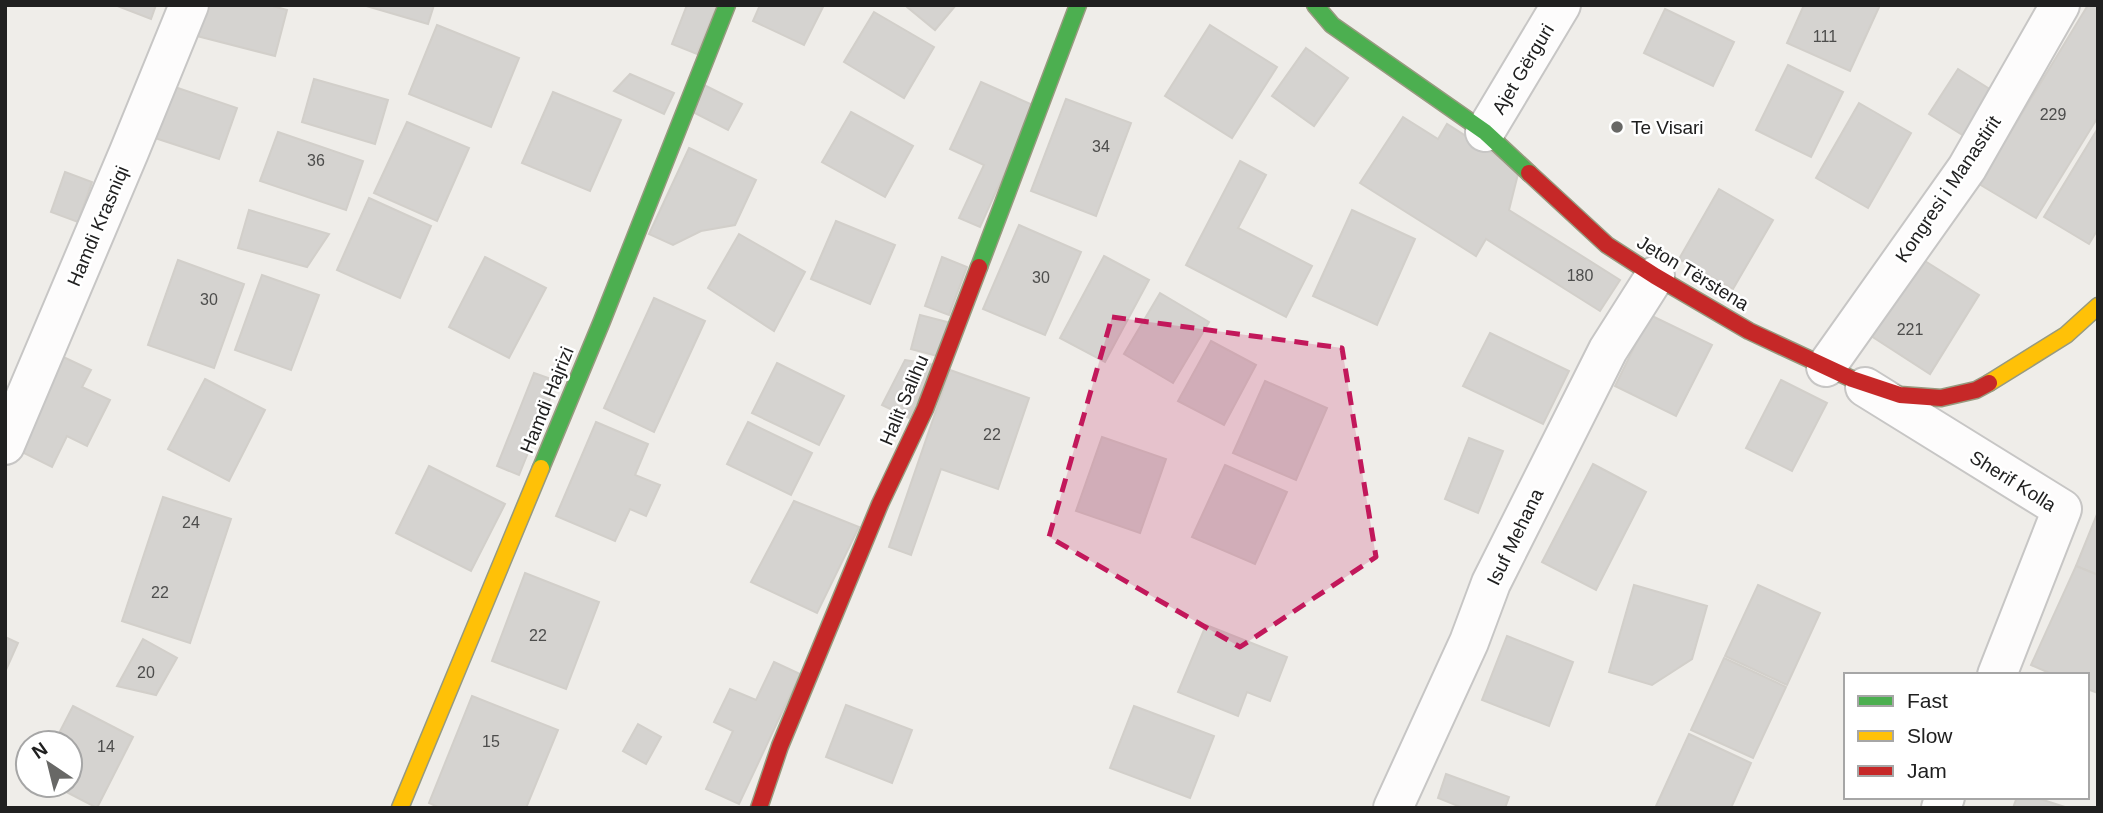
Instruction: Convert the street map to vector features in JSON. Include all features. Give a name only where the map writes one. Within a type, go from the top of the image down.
[{"type":"street","name":"Hamdi Krasniqi","points":[[5,445],[130,152],[189,5]]},
{"type":"street","name":"Hamdi Hajrizi","points":[[400,808],[602,321],[727,5]]},
{"type":"street","name":"Halit Salihu","points":[[759,808],[780,746],[880,504],[925,410],[1078,5]]},
{"type":"street","name":"Jeton Tërstena","points":[[1315,5],[1332,25],[1485,132],[1607,245],[1654,276],[1749,331],[1839,373],[1900,395],[1941,398],[1976,390],[2066,335],[2098,306]]},
{"type":"street","name":"Ajet Gërguri","points":[[1485,132],[1560,5]]},
{"type":"street","name":"Kongresi i Manastirit","points":[[1839,373],[1967,168],[2060,5]]},
{"type":"street","name":"Isuf Mehana","points":[[1393,808],[1469,642],[1491,583],[1608,350],[1654,276]]},
{"type":"street","name":"Sherif Kolla","points":[[1839,373],[2062,509],[1998,673]]},
{"type":"highlighted area","points":[[1112,317],[1342,348],[1376,557],[1240,647],[1049,537]]},
{"type":"building","points":[[115,5],[156,5],[151,19]]},
{"type":"building","points":[[201,5],[269,5],[287,10],[275,56],[193,35]]},
{"type":"building","points":[[363,5],[434,5],[428,24]]},
{"type":"building","points":[[687,5],[717,5],[697,54],[672,44]]},
{"type":"building","points":[[760,5],[824,5],[804,45],[753,21]]},
{"type":"building","points":[[956,5],[935,30],[907,7]]},
{"type":"building","points":[[1804,5],[1880,5],[1850,71],[1787,43]]},
{"type":"building","points":[[2088,5],[2098,5],[2098,117],[2036,218],[1979,184]]},
{"type":"building","points":[[1665,9],[1734,42],[1713,86],[1644,53]]},
{"type":"building","points":[[874,12],[934,47],[904,98],[844,62]]},
{"type":"building","points":[[437,25],[519,58],[491,127],[409,94]]},
{"type":"building","points":[[1210,25],[1277,67],[1232,138],[1165,96]]},
{"type":"building","points":[[1306,48],[1348,78],[1314,126],[1272,96]]},
{"type":"building","points":[[1788,65],[1843,92],[1811,157],[1756,130]]},
{"type":"building","points":[[1958,69],[1996,93],[1967,138],[1929,114]]},
{"type":"building","points":[[630,74],[674,93],[664,114],[614,91]]},
{"type":"building","points":[[314,79],[388,100],[375,144],[302,122]]},
{"type":"building","points":[[981,82],[1035,106],[980,227],[959,218],[984,165],[950,149]]},
{"type":"building","points":[[166,84],[237,108],[219,159],[149,136]]},
{"type":"building","points":[[704,85],[742,104],[728,130],[691,111]]},
{"type":"building","points":[[553,92],[621,120],[590,191],[522,163]]},
{"type":"building","points":[[1066,99],[1131,123],[1096,216],[1031,191]]},
{"type":"building","points":[[1859,103],[1911,133],[1868,208],[1816,178]]},
{"type":"building","points":[[851,112],[913,146],[885,197],[822,162]]},
{"type":"building","points":[[1403,117],[1438,139],[1447,124],[1519,170],[1509,210],[1620,280],[1600,311],[1486,239],[1476,256],[1360,183]]},
{"type":"building","points":[[407,122],[469,148],[437,221],[374,193]]},
{"type":"building","points":[[2098,128],[2098,229],[2089,244],[2044,217]]},
{"type":"building","points":[[278,132],[363,161],[346,210],[260,181]]},
{"type":"building","points":[[689,148],[756,180],[735,225],[701,231],[673,245],[649,234]]},
{"type":"building","points":[[1240,161],[1266,175],[1238,228],[1312,266],[1286,317],[1186,265]]},
{"type":"building","points":[[65,172],[92,182],[78,222],[51,212]]},
{"type":"building","points":[[1719,189],[1773,220],[1733,289],[1679,259]]},
{"type":"building","points":[[369,198],[431,226],[400,298],[337,270]]},
{"type":"building","points":[[249,210],[329,234],[307,267],[238,248]]},
{"type":"building","points":[[1352,210],[1415,239],[1377,325],[1313,296]]},
{"type":"building","points":[[836,221],[895,245],[870,304],[811,279]]},
{"type":"building","points":[[1019,225],[1081,252],[1045,335],[983,309]]},
{"type":"building","points":[[739,234],[805,272],[774,331],[708,288]]},
{"type":"building","points":[[1104,256],[1149,280],[1105,362],[1060,338]]},
{"type":"building","points":[[1917,256],[1979,295],[1930,374],[1868,334]]},
{"type":"building","points":[[485,257],[546,288],[509,358],[449,327]]},
{"type":"building","points":[[942,257],[967,267],[949,315],[925,306]]},
{"type":"building","points":[[178,260],[244,284],[214,368],[148,345]]},
{"type":"building","points":[[262,275],[319,295],[291,370],[235,350]]},
{"type":"building","points":[[1160,293],[1209,322],[1173,383],[1124,354]]},
{"type":"building","points":[[654,298],[705,321],[654,432],[604,408]]},
{"type":"building","points":[[920,315],[951,323],[941,357],[911,349]]},
{"type":"building","points":[[1650,315],[1712,345],[1676,416],[1615,386]]},
{"type":"building","points":[[1490,333],[1569,371],[1543,424],[1463,386]]},
{"type":"building","points":[[1211,341],[1256,365],[1224,425],[1178,401]]},
{"type":"building","points":[[59,355],[91,370],[82,387],[110,400],[87,446],[67,436],[52,467],[14,448]]},
{"type":"building","points":[[905,360],[935,365],[909,418],[882,405]]},
{"type":"building","points":[[777,363],[844,396],[819,445],[752,413]]},
{"type":"building","points":[[950,370],[1029,398],[998,489],[941,469],[911,555],[889,547]]},
{"type":"building","points":[[534,373],[557,381],[519,475],[497,466]]},
{"type":"building","points":[[205,379],[265,410],[229,481],[168,449]]},
{"type":"building","points":[[1781,380],[1827,403],[1792,471],[1746,448]]},
{"type":"building","points":[[1265,381],[1327,408],[1296,480],[1233,453]]},
{"type":"building","points":[[596,422],[648,444],[635,475],[660,485],[646,516],[630,509],[615,541],[556,516]]},
{"type":"building","points":[[748,422],[812,453],[791,495],[727,464]]},
{"type":"building","points":[[1102,437],[1166,459],[1140,533],[1076,511]]},
{"type":"building","points":[[1469,438],[1503,451],[1478,513],[1445,499]]},
{"type":"building","points":[[1593,464],[1646,492],[1596,590],[1542,562]]},
{"type":"building","points":[[1225,465],[1287,492],[1255,564],[1192,537]]},
{"type":"building","points":[[429,466],[505,504],[471,571],[396,533]]},
{"type":"building","points":[[163,497],[231,519],[190,643],[122,621]]},
{"type":"building","points":[[794,501],[859,527],[817,613],[751,582]]},
{"type":"building","points":[[2098,512],[2098,575],[2076,566]]},
{"type":"building","points":[[2076,566],[2098,575],[2098,693],[2089,690],[2089,673],[2049,673],[2031,665]]},
{"type":"building","points":[[525,573],[599,602],[566,689],[492,661]]},
{"type":"building","points":[[1634,585],[1707,606],[1692,659],[1652,685],[1609,672]]},
{"type":"building","points":[[1758,585],[1820,613],[1787,685],[1725,656]]},
{"type":"building","points":[[1206,625],[1287,657],[1270,701],[1247,692],[1238,716],[1178,692]]},
{"type":"building","points":[[1507,636],[1573,662],[1549,726],[1482,700]]},
{"type":"building","points":[[5,637],[18,643],[5,672]]},
{"type":"building","points":[[143,639],[177,658],[156,695],[117,686]]},
{"type":"building","points":[[1724,658],[1786,687],[1753,758],[1691,730]]},
{"type":"building","points":[[774,662],[800,674],[739,804],[706,789],[733,731],[714,722],[730,689],[756,700]]},
{"type":"building","points":[[472,696],[558,730],[526,808],[440,808],[429,803]]},
{"type":"building","points":[[846,705],[912,730],[892,783],[826,757]]},
{"type":"building","points":[[73,706],[133,737],[97,808],[80,799],[84,799],[84,729],[61,729]]},
{"type":"building","points":[[1134,706],[1214,736],[1190,798],[1110,768]]},
{"type":"building","points":[[638,724],[661,737],[646,764],[623,751]]},
{"type":"building","points":[[1689,734],[1751,763],[1731,808],[1656,806]]},
{"type":"building","points":[[1446,774],[1509,797],[1505,808],[1463,808],[1438,798]]},
{"type":"building","points":[[2016,799],[2040,799],[2068,808],[2013,808]]},
{"type":"traffic: fast","points":[[541,468],[727,5]]},
{"type":"traffic: fast","points":[[979,267],[1078,5]]},
{"type":"traffic: fast","points":[[1315,5],[1332,25],[1485,132],[1529,173]]},
{"type":"traffic: slow","points":[[1989,383],[2066,335],[2098,306]]},
{"type":"traffic: slow","points":[[400,808],[541,468]]},
{"type":"traffic: jam","points":[[1529,173],[1607,245],[1655,276],[1749,331],[1852,379],[1900,395],[1941,398],[1976,390],[1989,383]]},
{"type":"traffic: jam","points":[[759,808],[780,746],[880,504],[925,409],[979,267]]},
{"type":"place","name":"Te Visari","points":[[1617,127]]}]
